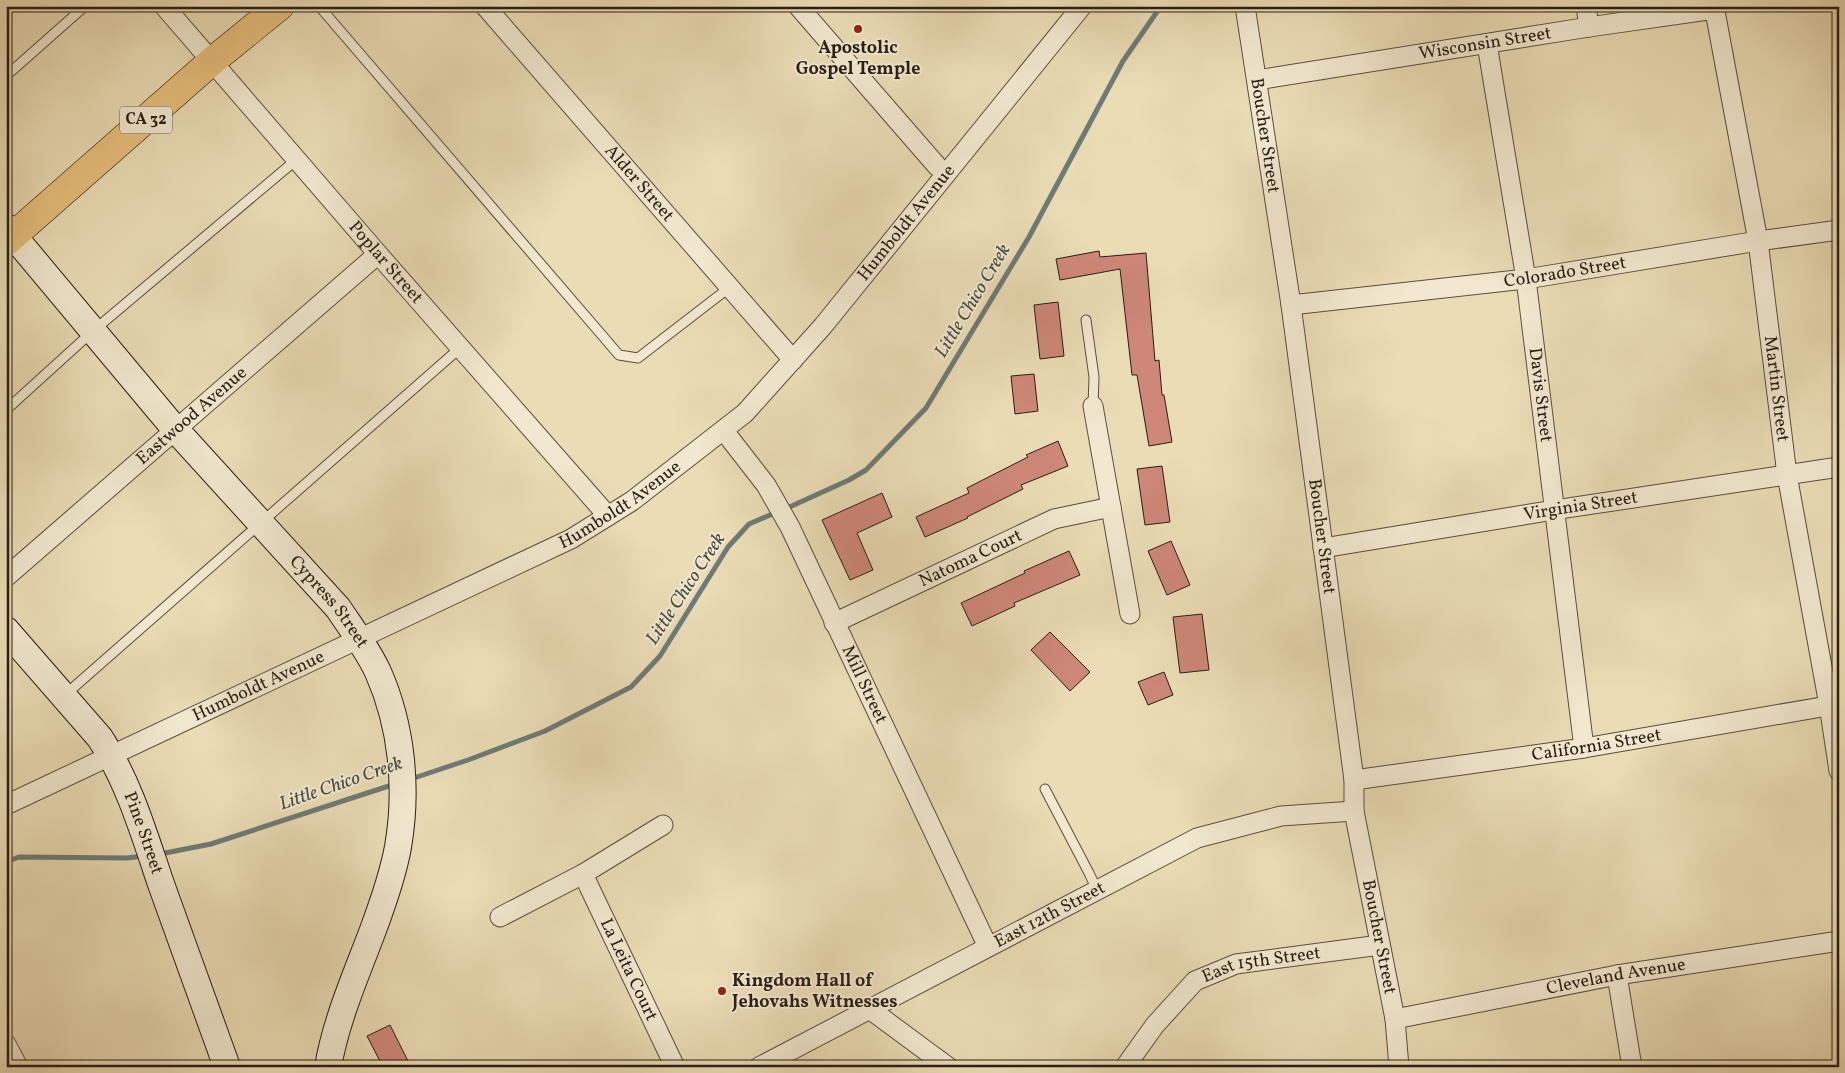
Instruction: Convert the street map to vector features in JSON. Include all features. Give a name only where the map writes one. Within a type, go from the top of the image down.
[{"type":"main road","name":"CA 32","points":[[9,235],[211,62],[280,6]]},
{"type":"street","name":"Poplar Street","points":[[164,6],[296,160],[608,516]]},
{"type":"street","name":"Alder Street","points":[[485,6],[793,360]]},
{"type":"street","points":[[798,6],[946,174]]},
{"type":"street","name":"Humboldt Avenue","points":[[6,805],[571,539],[632,501],[745,413],[823,326],[1082,6]]},
{"type":"street","name":"Boucher Street","points":[[1245,6],[1291,305],[1354,780],[1354,811],[1395,1019],[1399,1067]]},
{"type":"street","points":[[1586,6],[1589,27]]},
{"type":"street","name":"Wisconsin Street","points":[[1257,80],[1715,8]]},
{"type":"street","name":"Martin Street","points":[[1715,8],[1758,241],[1787,475],[1834,704],[1839,770]]},
{"type":"street","name":"Davis Street","points":[[1487,44],[1526,279],[1584,748]]},
{"type":"street","name":"Colorado Street","points":[[1291,305],[1526,279],[1758,241],[1839,230]]},
{"type":"street","name":"Cypress Street","points":[[9,235],[175,429],[338,608],[378,672],[392,712],[403,780],[398,847],[391,878],[342,1013],[328,1067]]},
{"type":"street","name":"Eastwood Avenue","points":[[6,577],[378,254]]},
{"type":"street","points":[[1093,406],[1130,614]]},
{"type":"street","name":"Mill Street","points":[[724,431],[766,485],[790,527],[988,947]]},
{"type":"street","name":"Virginia Street","points":[[1323,548],[1554,510],[1839,467]]},
{"type":"street","name":"Natoma Court","points":[[834,623],[1054,518],[1111,507]]},
{"type":"street","name":"Pine Street","points":[[6,630],[100,738],[112,756],[123,778],[141,826],[226,1067]]},
{"type":"street","name":"California Street","points":[[1354,780],[1584,748],[1834,704]]},
{"type":"street","name":"East 12th Street","points":[[759,1067],[775,1063],[988,947],[1197,838],[1281,816],[1354,811]]},
{"type":"street","points":[[500,917],[583,874],[663,825]]},
{"type":"street","name":"La Leita Court","points":[[583,874],[675,1067]]},
{"type":"street","name":"Cleveland Avenue","points":[[1395,1019],[1617,976],[1839,941]]},
{"type":"street","name":"East 15th Street","points":[[1125,1067],[1155,1025],[1195,980],[1236,964],[1380,945]]},
{"type":"street","points":[[1617,976],[1632,1067]]},
{"type":"street","points":[[871,1010],[948,1067]]},
{"type":"street","points":[[6,1044],[18,1067]]},
{"type":"lane","points":[[6,76],[85,6]]},
{"type":"lane","points":[[319,6],[619,355],[638,358],[730,287]]},
{"type":"lane","points":[[6,410],[93,331],[296,160]]},
{"type":"lane","points":[[1086,320],[1094,377],[1093,406]]},
{"type":"lane","points":[[64,696],[262,524],[460,348]]},
{"type":"lane","points":[[1045,789],[1097,890]]},
{"type":"building","points":[[1099,251],[1100,257],[1146,253],[1155,361],[1159,360],[1162,395],[1164,395],[1172,442],[1149,446],[1137,375],[1132,375],[1120,269],[1060,280],[1056,259]]},
{"type":"building","points":[[1058,302],[1064,356],[1040,359],[1034,305]]},
{"type":"building","points":[[1034,374],[1038,411],[1015,414],[1011,376]]},
{"type":"building","points":[[1058,441],[1068,466],[1021,485],[1023,489],[968,518],[925,537],[916,517],[969,493],[967,488],[1028,457],[1026,455]]},
{"type":"building","points":[[1162,466],[1170,522],[1145,525],[1137,469]]},
{"type":"building","points":[[882,493],[892,517],[857,533],[873,570],[850,580],[822,520]]},
{"type":"building","points":[[1171,541],[1190,585],[1167,595],[1148,551]]},
{"type":"building","points":[[1069,551],[1080,575],[1014,603],[1015,606],[972,626],[961,603],[1025,573],[1024,571]]},
{"type":"building","points":[[1202,614],[1209,670],[1180,673],[1173,617]]},
{"type":"building","points":[[1050,632],[1090,672],[1070,691],[1031,650]]},
{"type":"building","points":[[1164,672],[1173,695],[1148,705],[1138,682]]},
{"type":"building","points":[[390,1025],[411,1067],[383,1067],[367,1036]]},
{"type":"waterway","name":"Little Chico Creek","points":[[785,509],[849,480],[866,470],[926,408],[1029,237],[1123,61],[1161,6]]},
{"type":"waterway","name":"Little Chico Creek","points":[[411,779],[545,731],[631,687],[660,656],[728,547],[749,524],[777,512]]},
{"type":"waterway","name":"Little Chico Creek","points":[[160,854],[211,844],[395,784]]},
{"type":"waterway","name":"Little Chico Creek","points":[[6,862],[19,857],[127,858],[144,856]]},
{"type":"place","name":"Apostolic Gospel Temple","points":[[858,29]]},
{"type":"place","name":"Kingdom Hall of Jehovahs Witnesses","points":[[722,991]]}]
